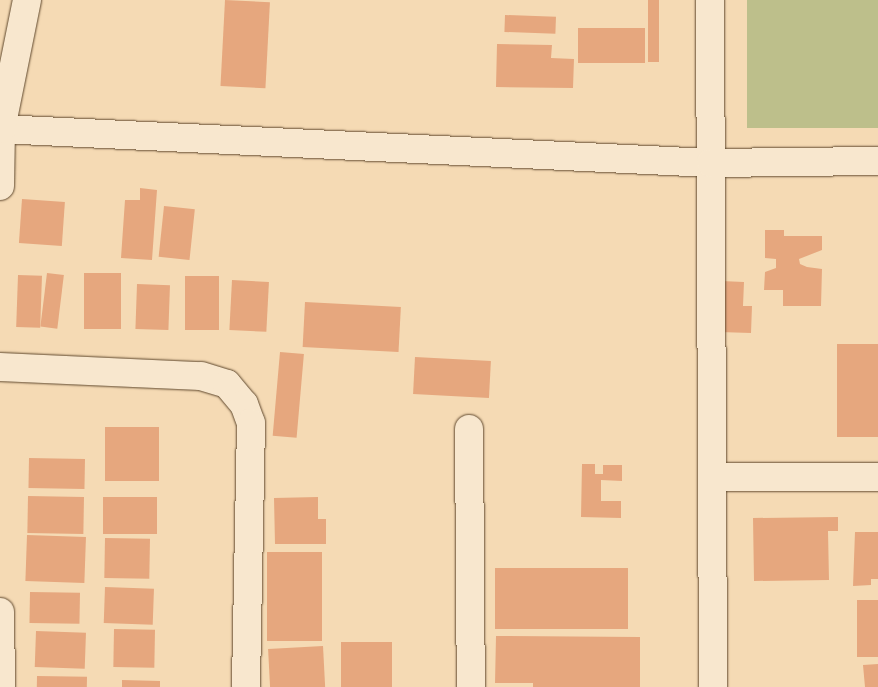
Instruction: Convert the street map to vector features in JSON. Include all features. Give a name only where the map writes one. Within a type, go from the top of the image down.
[{"type":"street","points":[[0,186],[0,129],[27,0]]},
{"type":"street","points":[[710,0],[713,687]]},
{"type":"street","points":[[0,129],[711,163],[878,162]]},
{"type":"street","points":[[0,367],[201,376],[227,384],[244,404],[251,423],[246,687]]},
{"type":"street","points":[[469,429],[471,687]]},
{"type":"street","points":[[712,477],[878,477]]},
{"type":"street","points":[[0,612],[1,687]]},
{"type":"green space","points":[[747,0],[878,0],[878,128],[747,128]]},
{"type":"building","points":[[225,0],[270,2],[265,88],[220,86]]},
{"type":"building","points":[[648,0],[659,0],[659,62],[648,62]]},
{"type":"building","points":[[505,15],[556,17],[555,34],[504,32]]},
{"type":"building","points":[[578,28],[645,28],[645,63],[578,63]]},
{"type":"building","points":[[497,44],[552,45],[551,58],[574,59],[573,88],[496,87]]},
{"type":"building","points":[[140,188],[157,190],[152,260],[121,258],[125,200],[140,200]]},
{"type":"building","points":[[22,199],[65,202],[62,246],[19,243]]},
{"type":"building","points":[[164,206],[195,209],[189,260],[159,257]]},
{"type":"building","points":[[765,230],[784,230],[784,236],[822,236],[822,250],[799,259],[800,264],[822,269],[821,306],[783,306],[783,290],[764,290],[765,272],[776,268],[776,259],[765,258]]},
{"type":"building","points":[[47,273],[64,275],[57,329],[40,327]]},
{"type":"building","points":[[84,273],[121,273],[121,329],[84,329]]},
{"type":"building","points":[[18,275],[42,276],[40,328],[16,327]]},
{"type":"building","points":[[185,276],[219,276],[219,330],[185,330]]},
{"type":"building","points":[[232,280],[269,282],[266,332],[229,330]]},
{"type":"building","points":[[721,281],[744,282],[743,306],[752,306],[751,333],[719,332]]},
{"type":"building","points":[[137,284],[170,285],[168,330],[135,329]]},
{"type":"building","points":[[305,302],[401,307],[399,352],[303,347]]},
{"type":"building","points":[[837,344],[878,344],[878,437],[837,437]]},
{"type":"building","points":[[280,352],[304,354],[297,438],[273,436]]},
{"type":"building","points":[[415,357],[491,361],[489,398],[413,394]]},
{"type":"building","points":[[105,427],[159,427],[159,481],[105,481]]},
{"type":"building","points":[[29,458],[85,459],[84,489],[28,488]]},
{"type":"building","points":[[582,464],[595,464],[595,474],[603,474],[603,465],[622,465],[622,481],[601,480],[601,501],[621,501],[621,518],[581,517]]},
{"type":"building","points":[[28,496],[84,497],[83,534],[27,533]]},
{"type":"building","points":[[103,497],[157,497],[157,534],[103,534]]},
{"type":"building","points":[[318,497],[318,519],[326,519],[326,544],[275,544],[274,498]]},
{"type":"building","points":[[838,517],[838,531],[828,531],[829,580],[754,581],[753,518]]},
{"type":"building","points":[[855,532],[878,532],[878,579],[871,579],[871,585],[853,586]]},
{"type":"building","points":[[27,535],[86,537],[84,583],[25,581]]},
{"type":"building","points":[[105,538],[150,539],[149,579],[104,578]]},
{"type":"building","points":[[267,552],[322,552],[322,641],[267,641]]},
{"type":"building","points":[[495,568],[628,568],[628,629],[495,629]]},
{"type":"building","points":[[105,587],[154,589],[153,625],[104,623]]},
{"type":"building","points":[[30,592],[80,593],[79,624],[29,623]]},
{"type":"building","points":[[857,600],[878,600],[878,657],[857,657]]},
{"type":"building","points":[[114,629],[155,630],[154,668],[113,667]]},
{"type":"building","points":[[36,631],[86,633],[85,669],[35,667]]},
{"type":"building","points":[[496,636],[640,637],[640,687],[533,687],[533,683],[495,683]]},
{"type":"building","points":[[341,642],[392,642],[392,687],[341,687]]},
{"type":"building","points":[[323,646],[325,687],[270,687],[268,649]]},
{"type":"building","points":[[878,664],[878,687],[865,687],[863,665]]},
{"type":"building","points":[[37,676],[87,677],[87,687],[37,687]]},
{"type":"building","points":[[122,680],[160,681],[160,687],[122,687]]}]
